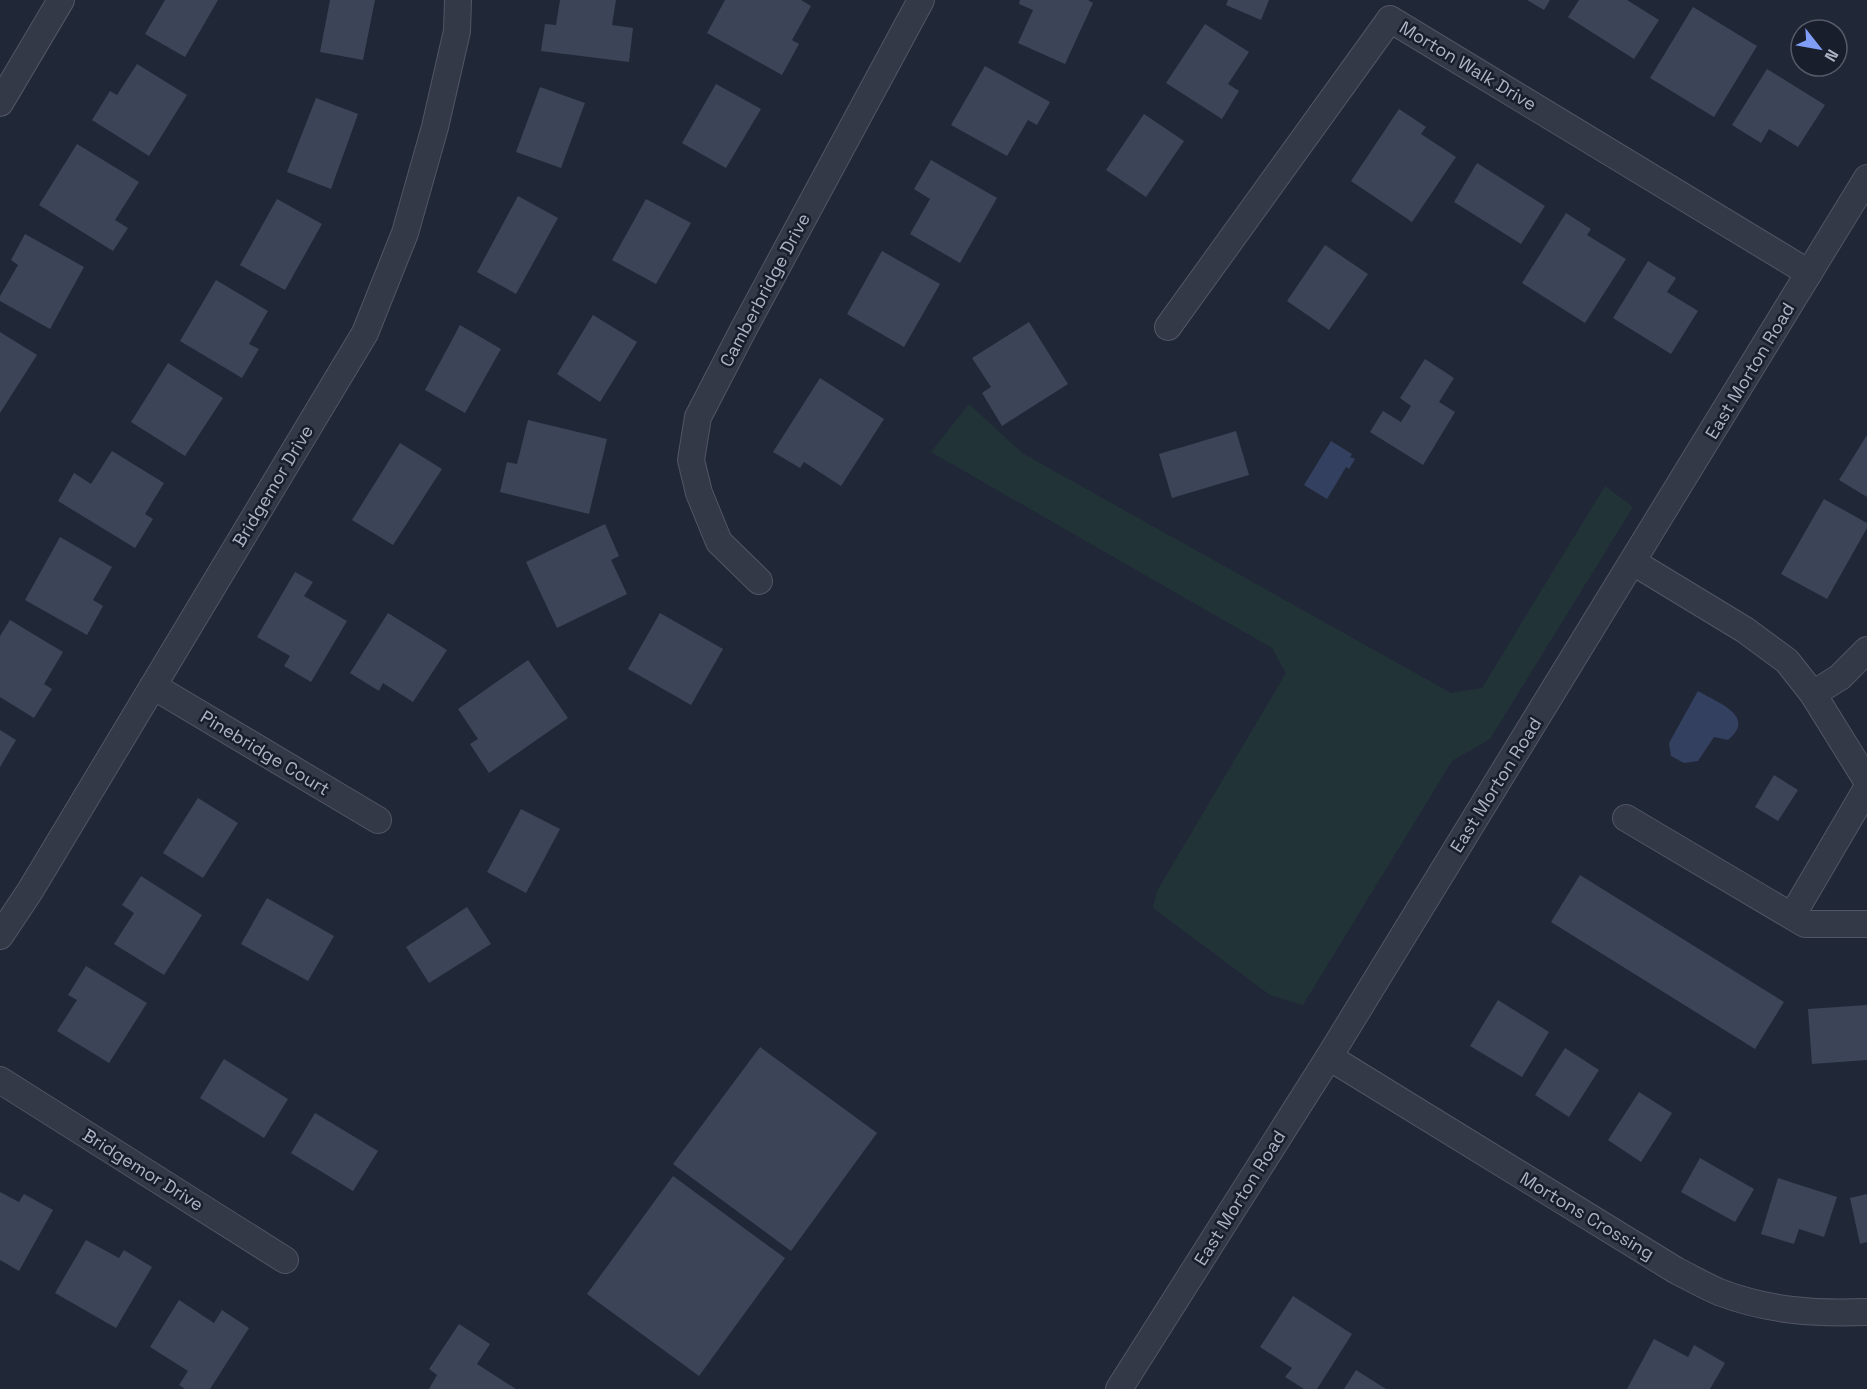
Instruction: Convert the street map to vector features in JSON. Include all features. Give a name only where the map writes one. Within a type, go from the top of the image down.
[{"type":"street","points":[[0,103],[61,0]]},
{"type":"street","name":"Bridgemor Drive","points":[[0,936],[30,891],[365,333],[405,233],[435,127],[457,31],[458,0]]},
{"type":"street","name":"Camberbridge Drive","points":[[759,581],[719,542],[699,493],[691,460],[698,417],[921,0]]},
{"type":"street","name":"Morton Walk Drive","points":[[1168,327],[1390,19],[1809,273]]},
{"type":"street","name":"East Morton Road","points":[[1129,1385],[1867,178]]},
{"type":"street","points":[[1633,562],[1745,630],[1787,661],[1813,694],[1867,781]]},
{"type":"street","points":[[1813,694],[1839,677],[1867,650]]},
{"type":"street","name":"Pinebridge Court","points":[[153,686],[378,820]]},
{"type":"street","points":[[1792,916],[1867,788]]},
{"type":"street","points":[[1626,818],[1805,924],[1867,924]]},
{"type":"street","name":"Mortons Crossing","points":[[1329,1058],[1677,1271],[1719,1292],[1769,1307],[1822,1314],[1867,1312]]},
{"type":"street","name":"Bridgemor Drive","points":[[0,1080],[285,1260]]},
{"type":"shaded area","points":[[969,404],[1022,453],[1451,693],[1482,688],[1605,486],[1633,507],[1490,739],[1452,761],[1303,1005],[1270,995],[1153,908],[1157,891],[1286,673],[1272,648],[931,452]]},
{"type":"water","points":[[1331,441],[1352,454],[1350,457],[1355,459],[1349,469],[1346,467],[1327,499],[1304,485]]},
{"type":"water","points":[[1698,691],[1731,711],[1738,724],[1736,731],[1728,740],[1714,737],[1698,761],[1684,763],[1671,756],[1669,743]]},
{"type":"building","points":[[165,0],[218,0],[185,57],[145,34]]},
{"type":"building","points":[[330,0],[375,0],[363,60],[320,52]]},
{"type":"building","points":[[560,0],[616,0],[612,25],[633,28],[629,62],[541,51],[545,24],[556,25]]},
{"type":"building","points":[[725,0],[801,0],[811,6],[792,40],[799,44],[782,75],[707,33]]},
{"type":"building","points":[[1020,0],[1088,0],[1093,3],[1065,64],[1018,43],[1033,10],[1019,4]]},
{"type":"building","points":[[1228,0],[1269,0],[1261,20],[1226,5]]},
{"type":"building","points":[[1527,0],[1550,0],[1544,10]]},
{"type":"building","points":[[1579,0],[1627,0],[1659,20],[1634,59],[1568,17]]},
{"type":"building","points":[[1693,7],[1757,46],[1714,117],[1650,78]]},
{"type":"building","points":[[1205,24],[1249,52],[1228,84],[1239,91],[1222,119],[1166,83]]},
{"type":"building","points":[[137,64],[187,95],[149,156],[92,120],[110,91],[117,95]]},
{"type":"building","points":[[985,66],[1050,102],[1037,125],[1028,120],[1007,156],[951,125]]},
{"type":"building","points":[[1767,69],[1825,105],[1798,147],[1769,129],[1761,143],[1732,125]]},
{"type":"building","points":[[716,84],[761,109],[726,168],[682,143]]},
{"type":"building","points":[[540,87],[585,103],[561,168],[516,152]]},
{"type":"building","points":[[316,98],[358,114],[331,189],[287,172]]},
{"type":"building","points":[[1399,109],[1426,127],[1421,134],[1456,157],[1412,222],[1351,181]]},
{"type":"building","points":[[1144,114],[1184,141],[1146,197],[1106,170]]},
{"type":"building","points":[[77,144],[139,182],[115,220],[128,228],[113,251],[39,205]]},
{"type":"building","points":[[931,160],[997,198],[960,263],[910,234],[930,199],[914,189]]},
{"type":"building","points":[[1477,163],[1545,206],[1521,244],[1454,202]]},
{"type":"building","points":[[518,196],[558,218],[516,294],[477,272]]},
{"type":"building","points":[[277,199],[322,224],[285,290],[240,265]]},
{"type":"building","points":[[646,199],[691,223],[656,284],[612,260]]},
{"type":"building","points":[[1566,213],[1591,229],[1587,235],[1626,259],[1585,323],[1522,283]]},
{"type":"building","points":[[25,234],[84,267],[50,329],[0,301],[0,296],[18,265],[11,260]]},
{"type":"building","points":[[1325,245],[1368,274],[1329,330],[1287,301]]},
{"type":"building","points":[[882,251],[940,284],[904,347],[847,314]]},
{"type":"building","points":[[1648,261],[1676,278],[1667,292],[1698,311],[1671,354],[1613,318]]},
{"type":"building","points":[[216,280],[268,311],[249,344],[259,349],[242,378],[180,341]]},
{"type":"building","points":[[593,315],[637,342],[600,402],[557,374]]},
{"type":"building","points":[[1029,322],[1068,384],[1002,426],[982,393],[991,387],[972,358]]},
{"type":"building","points":[[460,325],[501,349],[465,413],[425,390]]},
{"type":"building","points":[[0,332],[37,355],[0,413]]},
{"type":"building","points":[[1425,359],[1454,378],[1439,402],[1455,412],[1423,465],[1370,432],[1383,411],[1401,422],[1411,406],[1400,398]]},
{"type":"building","points":[[168,363],[223,398],[185,456],[131,422]]},
{"type":"building","points":[[820,378],[884,419],[841,486],[804,462],[800,468],[773,452]]},
{"type":"building","points":[[528,420],[607,439],[589,514],[500,492],[507,462],[517,464]]},
{"type":"building","points":[[1236,431],[1249,475],[1172,498],[1159,454]]},
{"type":"building","points":[[1867,435],[1867,497],[1839,480]]},
{"type":"building","points":[[400,443],[442,469],[393,545],[352,520]]},
{"type":"building","points":[[112,451],[164,483],[145,514],[153,519],[135,548],[58,501],[74,473],[91,484]]},
{"type":"building","points":[[1824,499],[1867,523],[1867,528],[1827,599],[1781,574]]},
{"type":"building","points":[[605,524],[619,556],[611,560],[627,594],[557,628],[526,562]]},
{"type":"building","points":[[60,537],[112,567],[93,600],[103,606],[87,635],[25,600]]},
{"type":"building","points":[[295,572],[313,582],[304,596],[347,621],[311,682],[284,666],[290,656],[257,637]]},
{"type":"building","points":[[388,613],[447,650],[413,702],[383,683],[379,691],[350,673]]},
{"type":"building","points":[[660,613],[723,649],[691,705],[628,669]]},
{"type":"building","points":[[10,620],[63,652],[44,684],[52,689],[34,718],[0,697],[0,636]]},
{"type":"building","points":[[528,660],[568,718],[489,773],[470,744],[478,739],[458,709]]},
{"type":"building","points":[[0,730],[16,740],[0,767]]},
{"type":"building","points":[[1774,775],[1798,790],[1778,821],[1755,807]]},
{"type":"building","points":[[198,798],[238,823],[203,878],[163,853]]},
{"type":"building","points":[[521,809],[560,829],[526,893],[487,872]]},
{"type":"building","points":[[1580,875],[1784,1002],[1755,1049],[1551,922]]},
{"type":"building","points":[[141,876],[202,915],[164,975],[114,944],[134,913],[122,905]]},
{"type":"building","points":[[267,898],[334,936],[308,981],[241,944]]},
{"type":"building","points":[[467,907],[491,944],[429,983],[406,947]]},
{"type":"building","points":[[86,966],[147,1003],[109,1063],[57,1031],[77,1000],[68,995]]},
{"type":"building","points":[[1498,1000],[1549,1032],[1522,1077],[1470,1046]]},
{"type":"building","points":[[1867,1005],[1867,1060],[1812,1064],[1808,1009]]},
{"type":"building","points":[[760,1047],[877,1133],[791,1251],[673,1164]]},
{"type":"building","points":[[1565,1048],[1599,1070],[1569,1117],[1535,1095]]},
{"type":"building","points":[[224,1059],[288,1099],[264,1138],[200,1098]]},
{"type":"building","points":[[1639,1092],[1672,1113],[1641,1162],[1608,1140]]},
{"type":"building","points":[[315,1113],[378,1151],[353,1191],[291,1153]]},
{"type":"building","points":[[1700,1158],[1754,1189],[1735,1222],[1681,1192]]},
{"type":"building","points":[[673,1176],[785,1258],[699,1376],[587,1294]]},
{"type":"building","points":[[1778,1178],[1837,1197],[1824,1237],[1799,1229],[1794,1244],[1761,1234]]},
{"type":"building","points":[[0,1192],[19,1202],[24,1194],[53,1210],[19,1271],[0,1260]]},
{"type":"building","points":[[1867,1194],[1867,1242],[1860,1244],[1850,1198]]},
{"type":"building","points":[[86,1240],[119,1258],[124,1250],[152,1267],[116,1328],[55,1293]]},
{"type":"building","points":[[1293,1296],[1352,1334],[1317,1389],[1304,1389],[1285,1377],[1292,1368],[1260,1347]]},
{"type":"building","points":[[179,1300],[214,1323],[222,1310],[249,1328],[210,1389],[185,1389],[179,1385],[188,1371],[150,1347]]},
{"type":"building","points":[[459,1324],[490,1344],[477,1364],[516,1389],[429,1389],[437,1375],[429,1369]]},
{"type":"building","points":[[1654,1339],[1688,1357],[1694,1345],[1725,1363],[1710,1389],[1627,1389]]},
{"type":"building","points":[[1356,1370],[1386,1389],[1344,1389]]}]
